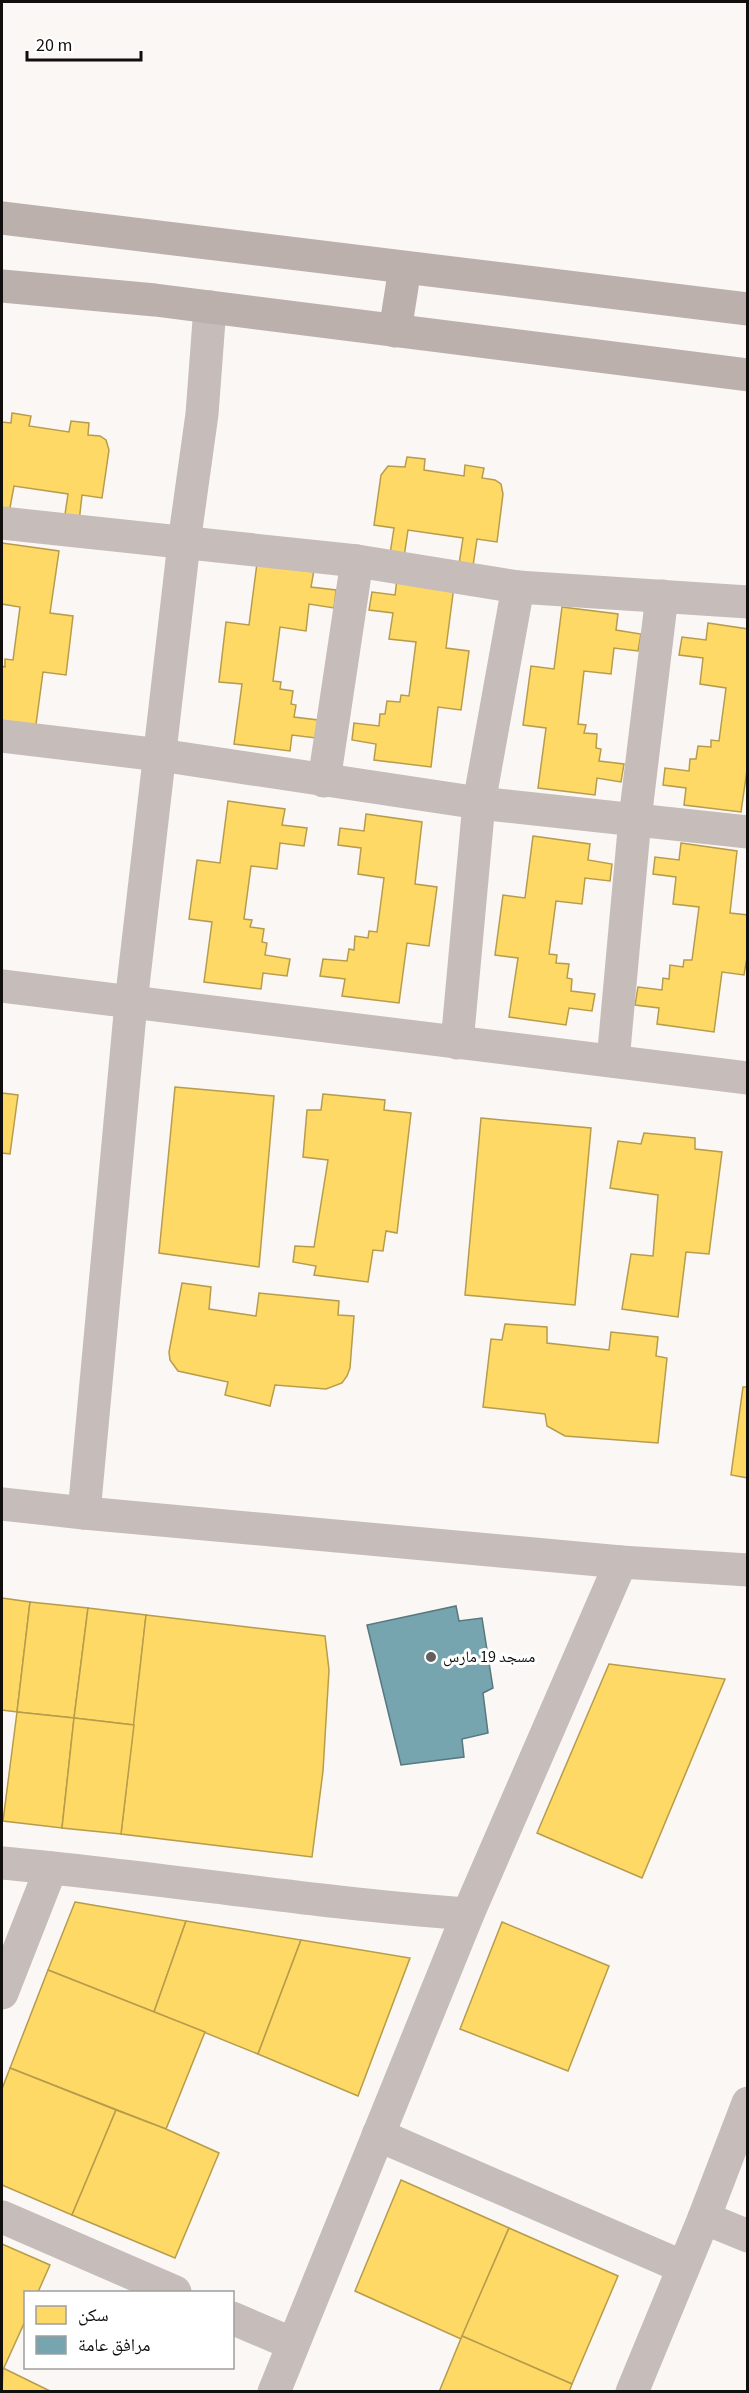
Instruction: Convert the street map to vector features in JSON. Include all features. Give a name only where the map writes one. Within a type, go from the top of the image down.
[{"type":"main road","points":[[2,218],[747,309]]},
{"type":"main road","points":[[395,331],[405,268]]},
{"type":"main road","points":[[2,286],[210,307],[747,375]]},
{"type":"street","points":[[84,1513],[131,1003],[184,543],[202,414],[210,307]]},
{"type":"street","points":[[2,523],[357,561],[518,587],[747,602]]},
{"type":"street","points":[[324,781],[357,561]]},
{"type":"street","points":[[457,1042],[480,803],[518,587]]},
{"type":"street","points":[[613,1061],[635,819],[662,596]]},
{"type":"street","points":[[2,736],[160,755],[480,803],[747,832]]},
{"type":"street","points":[[2,986],[747,1078]]},
{"type":"street","points":[[2,1504],[621,1562],[747,1570]]},
{"type":"street","points":[[274,2391],[468,1914],[621,1562]]},
{"type":"street","points":[[2,1863],[244,1889],[377,1908],[468,1914]]},
{"type":"street","points":[[2,1993],[51,1868]]},
{"type":"street","points":[[632,2391],[704,2218],[747,2103]]},
{"type":"street","points":[[378,2136],[683,2267]]},
{"type":"street","points":[[2,2217],[173,2291]]},
{"type":"street","points":[[704,2218],[747,2236]]},
{"type":"street","points":[[234,2319],[293,2344]]},
{"type":"building: سكن","points":[[12,413],[31,416],[29,426],[69,432],[71,421],[89,423],[88,435],[100,436],[106,440],[109,450],[102,498],[82,495],[79,522],[64,521],[68,494],[14,486],[9,513],[2,512],[2,422],[11,423]]},
{"type":"building: سكن","points":[[407,457],[425,459],[424,470],[464,476],[465,465],[484,468],[482,478],[495,480],[501,484],[503,494],[497,542],[477,539],[473,566],[459,564],[463,538],[408,530],[404,557],[390,554],[394,528],[374,525],[381,475],[388,466],[405,467]]},
{"type":"building: سكن","points":[[2,543],[59,551],[50,613],[73,616],[66,675],[43,672],[35,732],[2,727],[2,666],[5,667],[5,659],[13,660],[20,607],[2,604]]},
{"type":"building: سكن","points":[[257,563],[314,570],[311,587],[336,590],[334,608],[309,604],[306,631],[280,627],[273,681],[281,682],[280,689],[293,691],[291,704],[296,705],[294,717],[318,720],[316,738],[292,735],[290,751],[234,744],[242,684],[219,682],[226,622],[249,625]]},
{"type":"building: سكن","points":[[397,579],[454,586],[446,648],[469,651],[461,710],[438,707],[431,767],[374,760],[376,744],[352,740],[354,723],[379,726],[380,714],[385,714],[387,701],[400,702],[401,695],[409,696],[416,642],[389,639],[393,613],[369,610],[372,592],[395,595]]},
{"type":"building: سكن","points":[[562,607],[618,614],[616,630],[641,634],[638,651],[614,648],[611,674],[584,671],[578,724],[586,725],[584,733],[597,734],[596,748],[601,749],[599,761],[624,764],[621,782],[597,778],[595,795],[538,788],[546,728],[523,725],[531,666],[554,669]]},
{"type":"building: سكن","points":[[708,623],[748,629],[748,763],[741,812],[684,805],[686,788],[663,785],[665,768],[689,771],[690,759],[696,759],[698,746],[711,747],[711,740],[719,741],[726,688],[700,684],[703,658],[679,655],[682,637],[706,640]]},
{"type":"building: سكن","points":[[228,801],[285,809],[282,825],[307,828],[304,846],[280,843],[277,869],[251,866],[244,919],[252,920],[250,927],[264,929],[262,942],[267,943],[265,955],[290,959],[287,976],[263,973],[261,989],[204,982],[212,922],[189,919],[197,860],[220,863]]},
{"type":"building: سكن","points":[[366,814],[422,822],[415,884],[437,887],[429,946],[407,943],[399,1003],[342,996],[345,979],[320,976],[323,959],[347,961],[349,949],[354,950],[355,936],[368,938],[369,931],[377,932],[384,878],[358,874],[361,848],[338,845],[340,828],[364,831]]},
{"type":"building: سكن","points":[[533,836],[590,844],[588,860],[612,864],[610,881],[585,878],[582,904],[556,901],[549,954],[557,955],[556,963],[569,964],[567,978],[572,979],[571,991],[595,994],[592,1011],[569,1008],[566,1025],[509,1017],[518,958],[495,955],[503,895],[525,898]]},
{"type":"building: سكن","points":[[681,843],[737,851],[730,913],[748,915],[748,951],[744,975],[722,972],[714,1032],[657,1024],[659,1008],[635,1005],[638,987],[662,990],[663,978],[669,979],[670,965],[683,967],[684,960],[692,960],[699,907],[673,904],[676,877],[653,874],[655,857],[679,860]]},
{"type":"building: سكن","points":[[175,1087],[274,1096],[259,1267],[159,1253]]},
{"type":"building: سكن","points":[[2,1093],[18,1095],[10,1154],[2,1153]]},
{"type":"building: سكن","points":[[323,1094],[385,1100],[384,1110],[411,1113],[397,1233],[386,1231],[383,1251],[373,1250],[368,1282],[314,1275],[316,1266],[293,1262],[295,1246],[314,1247],[328,1160],[303,1157],[307,1110],[321,1110]]},
{"type":"building: سكن","points":[[481,1118],[591,1128],[575,1305],[465,1295]]},
{"type":"building: سكن","points":[[644,1133],[695,1138],[695,1149],[722,1152],[709,1254],[686,1252],[678,1317],[622,1309],[631,1254],[653,1256],[658,1195],[610,1188],[618,1141],[641,1144]]},
{"type":"building: سكن","points":[[182,1283],[211,1287],[209,1309],[256,1316],[259,1293],[339,1301],[338,1315],[354,1316],[350,1368],[347,1376],[342,1383],[326,1389],[275,1385],[270,1406],[225,1395],[228,1382],[178,1371],[170,1360],[169,1352]]},
{"type":"building: سكن","points":[[505,1324],[547,1327],[547,1343],[609,1350],[611,1332],[658,1337],[656,1356],[667,1358],[658,1443],[565,1436],[547,1426],[545,1414],[483,1407],[491,1339],[502,1340]]},
{"type":"building: سكن","points":[[743,1387],[748,1387],[748,1478],[731,1475]]},
{"type":"building: سكن","points":[[2,1598],[30,1602],[17,1712],[2,1710]]},
{"type":"building: سكن","points":[[30,1602],[88,1608],[74,1718],[17,1712]]},
{"type":"building: سكن","points":[[88,1608],[146,1615],[134,1725],[74,1718]]},
{"type":"building: سكن","points":[[146,1615],[325,1636],[329,1670],[323,1771],[312,1857],[121,1834]]},
{"type":"building: سكن","points":[[609,1664],[725,1679],[642,1878],[537,1833]]},
{"type":"building: سكن","points":[[17,1712],[74,1718],[62,1828],[3,1821]]},
{"type":"building: سكن","points":[[74,1718],[134,1725],[121,1834],[62,1828]]},
{"type":"building: سكن","points":[[75,1902],[186,1921],[154,2012],[48,1970]]},
{"type":"building: سكن","points":[[186,1921],[301,1940],[258,2054],[154,2012]]},
{"type":"building: سكن","points":[[502,1922],[609,1966],[568,2071],[460,2029]]},
{"type":"building: سكن","points":[[301,1940],[410,1958],[358,2096],[258,2054]]},
{"type":"building: سكن","points":[[48,1970],[205,2032],[166,2129],[10,2068]]},
{"type":"building: سكن","points":[[10,2068],[116,2110],[72,2215],[2,2185],[2,2089]]},
{"type":"building: سكن","points":[[116,2110],[219,2153],[175,2258],[72,2215]]},
{"type":"building: سكن","points":[[401,2180],[509,2228],[461,2339],[355,2291]]},
{"type":"building: سكن","points":[[509,2228],[618,2276],[572,2384],[462,2336]]},
{"type":"building: سكن","points":[[2,2244],[50,2265],[38,2291],[24,2291],[24,2323],[2,2372]]},
{"type":"building: سكن","points":[[462,2336],[572,2384],[569,2392],[439,2392]]},
{"type":"building: سكن","points":[[3,2368],[52,2392],[2,2392]]},
{"type":"building: مرافق عامة","name":"مسجد 19 مارس","points":[[456,1606],[459,1621],[482,1618],[493,1688],[483,1693],[488,1733],[462,1739],[464,1757],[401,1765],[367,1625]]},
{"type":"place","name":"مسجد 19 مارس","points":[[431,1657]]}]
